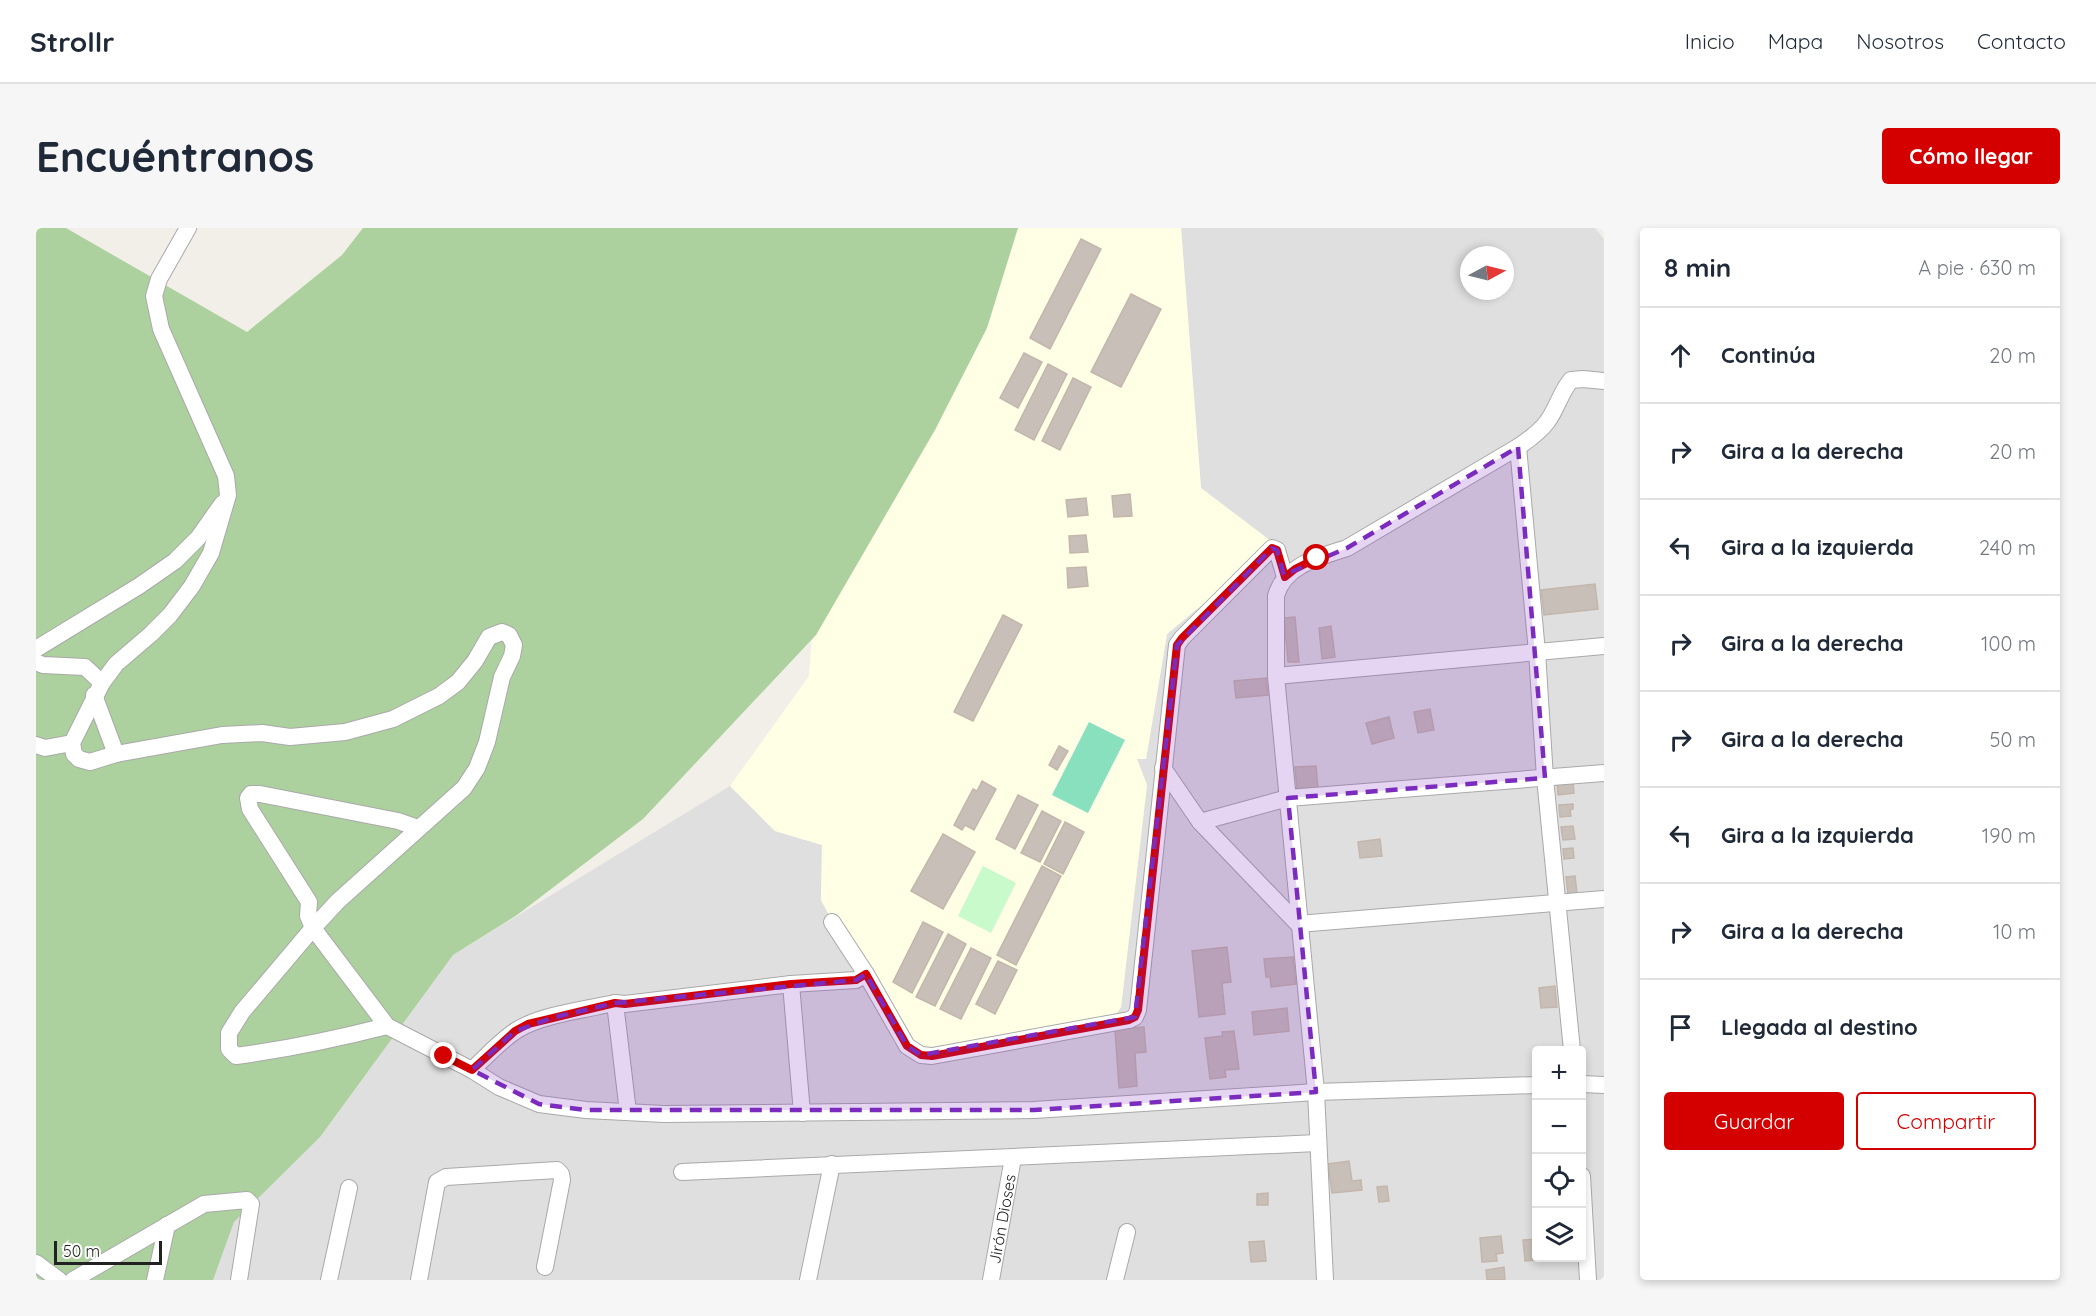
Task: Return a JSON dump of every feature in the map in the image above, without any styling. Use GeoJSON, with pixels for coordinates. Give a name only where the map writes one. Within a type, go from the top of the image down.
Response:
{"type":"FeatureCollection","features":[{"type":"Feature","properties":{"kind":"street"},"geometry":{"type":"LineString","coordinates":[[180,233],[159,279],[154,296],[157,314],[161,329],[226,476],[228,495],[211,553],[192,586],[151,634],[116,664],[98,689],[72,743],[74,753],[79,759],[90,762],[116,754],[222,735],[262,733],[290,737],[345,732],[393,719],[440,696],[458,682],[475,661],[489,637],[502,632],[509,635],[514,645],[499,687],[487,742],[477,768],[464,788],[338,901],[313,928],[242,1012],[229,1033],[229,1049],[237,1056],[316,1044],[387,1026]]}},
{"type":"Feature","properties":{"kind":"street"},"geometry":{"type":"LineString","coordinates":[[1326,1280],[1316,1092],[1276,676],[1276,596],[1285,577],[1295,569],[1317,558],[1347,548],[1538,433],[1548,421],[1563,389],[1570,380],[1604,381]]}},
{"type":"Feature","properties":{"kind":"street"},"geometry":{"type":"LineString","coordinates":[[1518,447],[1537,652],[1545,778],[1572,1046]]}},
{"type":"Feature","properties":{"kind":"street"},"geometry":{"type":"LineString","coordinates":[[36,649],[139,586],[175,561],[198,538],[228,495]]}},
{"type":"Feature","properties":{"kind":"street"},"geometry":{"type":"LineString","coordinates":[[832,922],[866,974],[907,1046],[921,1055],[932,1056],[1129,1020],[1135,1017],[1138,1010],[1177,645],[1272,548],[1277,550],[1285,577]]}},
{"type":"Feature","properties":{"kind":"street"},"geometry":{"type":"LineString","coordinates":[[1276,676],[1604,646]]}},
{"type":"Feature","properties":{"kind":"street"},"geometry":{"type":"LineString","coordinates":[[36,662],[43,665],[85,667],[98,689],[116,754]]}},
{"type":"Feature","properties":{"kind":"street"},"geometry":{"type":"LineString","coordinates":[[36,745],[45,748],[72,743]]}},
{"type":"Feature","properties":{"kind":"street"},"geometry":{"type":"LineString","coordinates":[[1163,768],[1200,822],[1299,924]]}},
{"type":"Feature","properties":{"kind":"street"},"geometry":{"type":"LineString","coordinates":[[1200,822],[1288,798],[1604,773]]}},
{"type":"Feature","properties":{"kind":"street"},"geometry":{"type":"LineString","coordinates":[[418,828],[398,821],[260,794],[251,794],[248,803],[309,902],[308,916],[313,928],[387,1026],[472,1070],[499,1087],[539,1104],[586,1110],[664,1114],[1034,1110],[1316,1092],[1532,1085]]}},
{"type":"Feature","properties":{"kind":"street"},"geometry":{"type":"LineString","coordinates":[[1299,924],[1604,899]]}},
{"type":"Feature","properties":{"kind":"street"},"geometry":{"type":"LineString","coordinates":[[309,902],[338,901]]}},
{"type":"Feature","properties":{"kind":"street"},"geometry":{"type":"LineString","coordinates":[[472,1070],[515,1031],[528,1024],[615,1003],[625,1004],[791,984],[856,980],[866,974]]}},
{"type":"Feature","properties":{"kind":"street"},"geometry":{"type":"LineString","coordinates":[[791,984],[802,1113]]}},
{"type":"Feature","properties":{"kind":"street"},"geometry":{"type":"LineString","coordinates":[[615,1003],[628,1112]]}},
{"type":"Feature","properties":{"kind":"street"},"geometry":{"type":"LineString","coordinates":[[1586,1084],[1604,1085]]}},
{"type":"Feature","properties":{"kind":"street"},"geometry":{"type":"LineString","coordinates":[[682,1172],[1317,1143]]}},
{"type":"Feature","properties":{"kind":"street","name":"Jirón Dioses"},"geometry":{"type":"LineString","coordinates":[[991,1280],[1012,1158]]}},
{"type":"Feature","properties":{"kind":"street"},"geometry":{"type":"LineString","coordinates":[[808,1280],[832,1164]]}},
{"type":"Feature","properties":{"kind":"street"},"geometry":{"type":"LineString","coordinates":[[419,1280],[437,1182],[446,1177],[557,1170],[562,1180],[545,1267]]}},
{"type":"Feature","properties":{"kind":"street"},"geometry":{"type":"LineString","coordinates":[[329,1280],[349,1188]]}},
{"type":"Feature","properties":{"kind":"street"},"geometry":{"type":"LineString","coordinates":[[73,1280],[204,1204],[247,1200],[251,1204],[239,1280]]}},
{"type":"Feature","properties":{"kind":"street"},"geometry":{"type":"LineString","coordinates":[[1583,1208],[1588,1280]]}},
{"type":"Feature","properties":{"kind":"street"},"geometry":{"type":"LineString","coordinates":[[155,1280],[167,1225]]}},
{"type":"Feature","properties":{"kind":"street"},"geometry":{"type":"LineString","coordinates":[[1115,1280],[1127,1232]]}},
{"type":"Feature","properties":{"kind":"street"},"geometry":{"type":"LineString","coordinates":[[36,1263],[59,1280]]}},
{"type":"Feature","properties":{"kind":"highlighted area"},"geometry":{"type":"Polygon","coordinates":[[[1518,447],[1545,778],[1288,798],[1316,1092],[1034,1110],[586,1110],[539,1104],[472,1070],[515,1031],[555,1017],[615,1003],[856,980],[866,974],[907,1046],[921,1055],[1135,1017],[1177,645],[1272,548],[1277,550],[1284,575],[1347,548],[1518,447]]]}},
{"type":"Feature","properties":{"kind":"shaded area"},"geometry":{"type":"Polygon","coordinates":[[[482,228],[1181,228],[1201,488],[1275,544],[1167,634],[1146,759],[1137,759],[1147,785],[1121,1007],[1109,1025],[915,1052],[895,1044],[821,900],[822,845],[775,831],[730,786],[809,676],[823,490],[482,228]]]}},
{"type":"Feature","properties":{"kind":"shaded area"},"geometry":{"type":"Polygon","coordinates":[[[1181,228],[1595,228],[1604,239],[1604,1280],[36,1280],[36,1201],[453,955],[730,786],[775,831],[822,845],[821,900],[1109,1025],[1121,1007],[1147,785],[1137,759],[1146,759],[1167,634],[1274,544],[1201,488],[1181,228]]]}},
{"type":"Feature","properties":{"kind":"green space"},"geometry":{"type":"Polygon","coordinates":[[[36,228],[66,228],[247,332],[342,255],[363,228],[1018,228],[987,328],[935,430],[816,635],[643,819],[517,915],[453,955],[320,1137],[234,1222],[213,1280],[36,1280],[36,228]]]}},
{"type":"Feature","properties":{"kind":"green space"},"geometry":{"type":"Polygon","coordinates":[[[1089,722],[1125,740],[1088,813],[1052,795],[1089,722]]]}},
{"type":"Feature","properties":{"kind":"green space"},"geometry":{"type":"Polygon","coordinates":[[[983,866],[1016,883],[991,933],[958,916],[983,866]]]}},
{"type":"Feature","properties":{"kind":"building"},"geometry":{"type":"Polygon","coordinates":[[[1081,239],[1101,249],[1050,349],[1030,338],[1081,239]]]}},
{"type":"Feature","properties":{"kind":"building"},"geometry":{"type":"Polygon","coordinates":[[[1131,294],[1161,309],[1121,387],[1091,372],[1131,294]]]}},
{"type":"Feature","properties":{"kind":"building"},"geometry":{"type":"Polygon","coordinates":[[[1024,353],[1042,362],[1018,408],[1000,398],[1024,353]]]}},
{"type":"Feature","properties":{"kind":"building"},"geometry":{"type":"Polygon","coordinates":[[[1048,364],[1067,374],[1034,440],[1015,430],[1048,364]]]}},
{"type":"Feature","properties":{"kind":"building"},"geometry":{"type":"Polygon","coordinates":[[[1073,378],[1091,387],[1060,450],[1042,441],[1073,378]]]}},
{"type":"Feature","properties":{"kind":"building"},"geometry":{"type":"Polygon","coordinates":[[[1130,494],[1132,516],[1114,517],[1112,496],[1130,494]]]}},
{"type":"Feature","properties":{"kind":"building"},"geometry":{"type":"Polygon","coordinates":[[[1086,498],[1088,515],[1068,517],[1066,500],[1086,498]]]}},
{"type":"Feature","properties":{"kind":"building"},"geometry":{"type":"Polygon","coordinates":[[[1086,535],[1088,552],[1070,553],[1069,536],[1086,535]]]}},
{"type":"Feature","properties":{"kind":"building"},"geometry":{"type":"Polygon","coordinates":[[[1086,567],[1088,586],[1068,588],[1067,568],[1086,567]]]}},
{"type":"Feature","properties":{"kind":"building"},"geometry":{"type":"Polygon","coordinates":[[[1595,584],[1598,609],[1544,615],[1541,590],[1595,584]]]}},
{"type":"Feature","properties":{"kind":"building"},"geometry":{"type":"Polygon","coordinates":[[[1003,615],[1022,625],[973,721],[954,712],[1003,615]]]}},
{"type":"Feature","properties":{"kind":"building"},"geometry":{"type":"Polygon","coordinates":[[[1295,617],[1299,662],[1288,662],[1284,618],[1295,617]]]}},
{"type":"Feature","properties":{"kind":"building"},"geometry":{"type":"Polygon","coordinates":[[[1331,626],[1335,657],[1322,659],[1319,628],[1331,626]]]}},
{"type":"Feature","properties":{"kind":"building"},"geometry":{"type":"Polygon","coordinates":[[[1266,678],[1268,695],[1236,698],[1234,681],[1266,678]]]}},
{"type":"Feature","properties":{"kind":"building"},"geometry":{"type":"Polygon","coordinates":[[[1430,709],[1434,730],[1418,733],[1414,712],[1430,709]]]}},
{"type":"Feature","properties":{"kind":"building"},"geometry":{"type":"Polygon","coordinates":[[[1389,717],[1394,738],[1372,744],[1366,723],[1389,717]]]}},
{"type":"Feature","properties":{"kind":"building"},"geometry":{"type":"Polygon","coordinates":[[[1059,746],[1068,751],[1057,770],[1049,765],[1059,746]]]}},
{"type":"Feature","properties":{"kind":"building"},"geometry":{"type":"Polygon","coordinates":[[[1316,766],[1318,788],[1297,790],[1295,767],[1316,766]]]}},
{"type":"Feature","properties":{"kind":"building"},"geometry":{"type":"Polygon","coordinates":[[[982,781],[996,789],[974,830],[965,825],[962,830],[954,825],[973,789],[977,791],[982,781]]]}},
{"type":"Feature","properties":{"kind":"building"},"geometry":{"type":"Polygon","coordinates":[[[1573,782],[1574,793],[1558,795],[1557,784],[1573,782]]]}},
{"type":"Feature","properties":{"kind":"building"},"geometry":{"type":"Polygon","coordinates":[[[1018,795],[1038,805],[1015,849],[996,839],[1018,795]]]}},
{"type":"Feature","properties":{"kind":"building"},"geometry":{"type":"Polygon","coordinates":[[[1573,804],[1573,809],[1570,810],[1571,816],[1560,817],[1559,805],[1573,804]]]}},
{"type":"Feature","properties":{"kind":"building"},"geometry":{"type":"Polygon","coordinates":[[[1042,811],[1061,821],[1040,862],[1021,853],[1042,811]]]}},
{"type":"Feature","properties":{"kind":"building"},"geometry":{"type":"Polygon","coordinates":[[[1065,822],[1084,832],[1063,874],[1044,864],[1065,822]]]}},
{"type":"Feature","properties":{"kind":"building"},"geometry":{"type":"Polygon","coordinates":[[[1573,826],[1575,839],[1563,840],[1561,827],[1573,826]]]}},
{"type":"Feature","properties":{"kind":"building"},"geometry":{"type":"Polygon","coordinates":[[[943,834],[975,852],[943,909],[911,891],[943,834]]]}},
{"type":"Feature","properties":{"kind":"building"},"geometry":{"type":"Polygon","coordinates":[[[1380,839],[1382,856],[1360,858],[1358,842],[1380,839]]]}},
{"type":"Feature","properties":{"kind":"building"},"geometry":{"type":"Polygon","coordinates":[[[1573,848],[1574,858],[1564,859],[1563,849],[1573,848]]]}},
{"type":"Feature","properties":{"kind":"building"},"geometry":{"type":"Polygon","coordinates":[[[1042,866],[1061,876],[1016,965],[997,955],[1042,866]]]}},
{"type":"Feature","properties":{"kind":"building"},"geometry":{"type":"Polygon","coordinates":[[[1575,876],[1577,893],[1568,894],[1566,877],[1575,876]]]}},
{"type":"Feature","properties":{"kind":"building"},"geometry":{"type":"Polygon","coordinates":[[[923,922],[943,932],[912,993],[893,982],[923,922]]]}},
{"type":"Feature","properties":{"kind":"building"},"geometry":{"type":"Polygon","coordinates":[[[948,934],[966,944],[935,1006],[916,997],[948,934]]]}},
{"type":"Feature","properties":{"kind":"building"},"geometry":{"type":"Polygon","coordinates":[[[1227,947],[1231,982],[1222,983],[1225,1014],[1199,1017],[1192,951],[1227,947]]]}},
{"type":"Feature","properties":{"kind":"building"},"geometry":{"type":"Polygon","coordinates":[[[971,948],[991,958],[961,1019],[940,1009],[971,948]]]}},
{"type":"Feature","properties":{"kind":"building"},"geometry":{"type":"Polygon","coordinates":[[[1293,957],[1296,984],[1271,987],[1270,977],[1266,977],[1264,959],[1293,957]]]}},
{"type":"Feature","properties":{"kind":"building"},"geometry":{"type":"Polygon","coordinates":[[[998,961],[1017,970],[995,1014],[976,1004],[998,961]]]}},
{"type":"Feature","properties":{"kind":"building"},"geometry":{"type":"Polygon","coordinates":[[[1555,986],[1557,1007],[1541,1008],[1539,988],[1555,986]]]}},
{"type":"Feature","properties":{"kind":"building"},"geometry":{"type":"Polygon","coordinates":[[[1287,1008],[1289,1031],[1254,1035],[1252,1012],[1287,1008]]]}},
{"type":"Feature","properties":{"kind":"building"},"geometry":{"type":"Polygon","coordinates":[[[1144,1027],[1146,1052],[1135,1053],[1137,1086],[1119,1088],[1115,1029],[1144,1027]]]}},
{"type":"Feature","properties":{"kind":"building"},"geometry":{"type":"Polygon","coordinates":[[[1234,1031],[1239,1069],[1225,1070],[1226,1077],[1210,1079],[1205,1038],[1223,1036],[1222,1032],[1234,1031]]]}},
{"type":"Feature","properties":{"kind":"building"},"geometry":{"type":"Polygon","coordinates":[[[1349,1161],[1352,1181],[1361,1180],[1362,1190],[1332,1193],[1328,1164],[1349,1161]]]}},
{"type":"Feature","properties":{"kind":"building"},"geometry":{"type":"Polygon","coordinates":[[[1387,1186],[1389,1201],[1379,1202],[1377,1187],[1387,1186]]]}},
{"type":"Feature","properties":{"kind":"building"},"geometry":{"type":"Polygon","coordinates":[[[1268,1193],[1268,1205],[1257,1205],[1257,1194],[1268,1193]]]}},
{"type":"Feature","properties":{"kind":"building"},"geometry":{"type":"Polygon","coordinates":[[[1501,1236],[1503,1253],[1496,1254],[1497,1261],[1482,1262],[1480,1238],[1501,1236]]]}},
{"type":"Feature","properties":{"kind":"building"},"geometry":{"type":"Polygon","coordinates":[[[1532,1239],[1532,1260],[1525,1261],[1523,1240],[1532,1239]]]}},
{"type":"Feature","properties":{"kind":"building"},"geometry":{"type":"Polygon","coordinates":[[[1264,1241],[1266,1261],[1251,1262],[1249,1242],[1264,1241]]]}},
{"type":"Feature","properties":{"kind":"building"},"geometry":{"type":"Polygon","coordinates":[[[1504,1267],[1505,1280],[1487,1280],[1486,1270],[1504,1267]]]}},
{"type":"Feature","properties":{"kind":"route"},"geometry":{"type":"LineString","coordinates":[[444,1056],[472,1070],[515,1031],[528,1024],[615,1003],[625,1004],[791,984],[856,980],[866,974],[907,1046],[921,1055],[932,1056],[1129,1020],[1135,1017],[1138,1010],[1177,645],[1272,548],[1277,550],[1285,577],[1317,558]]}}]}
